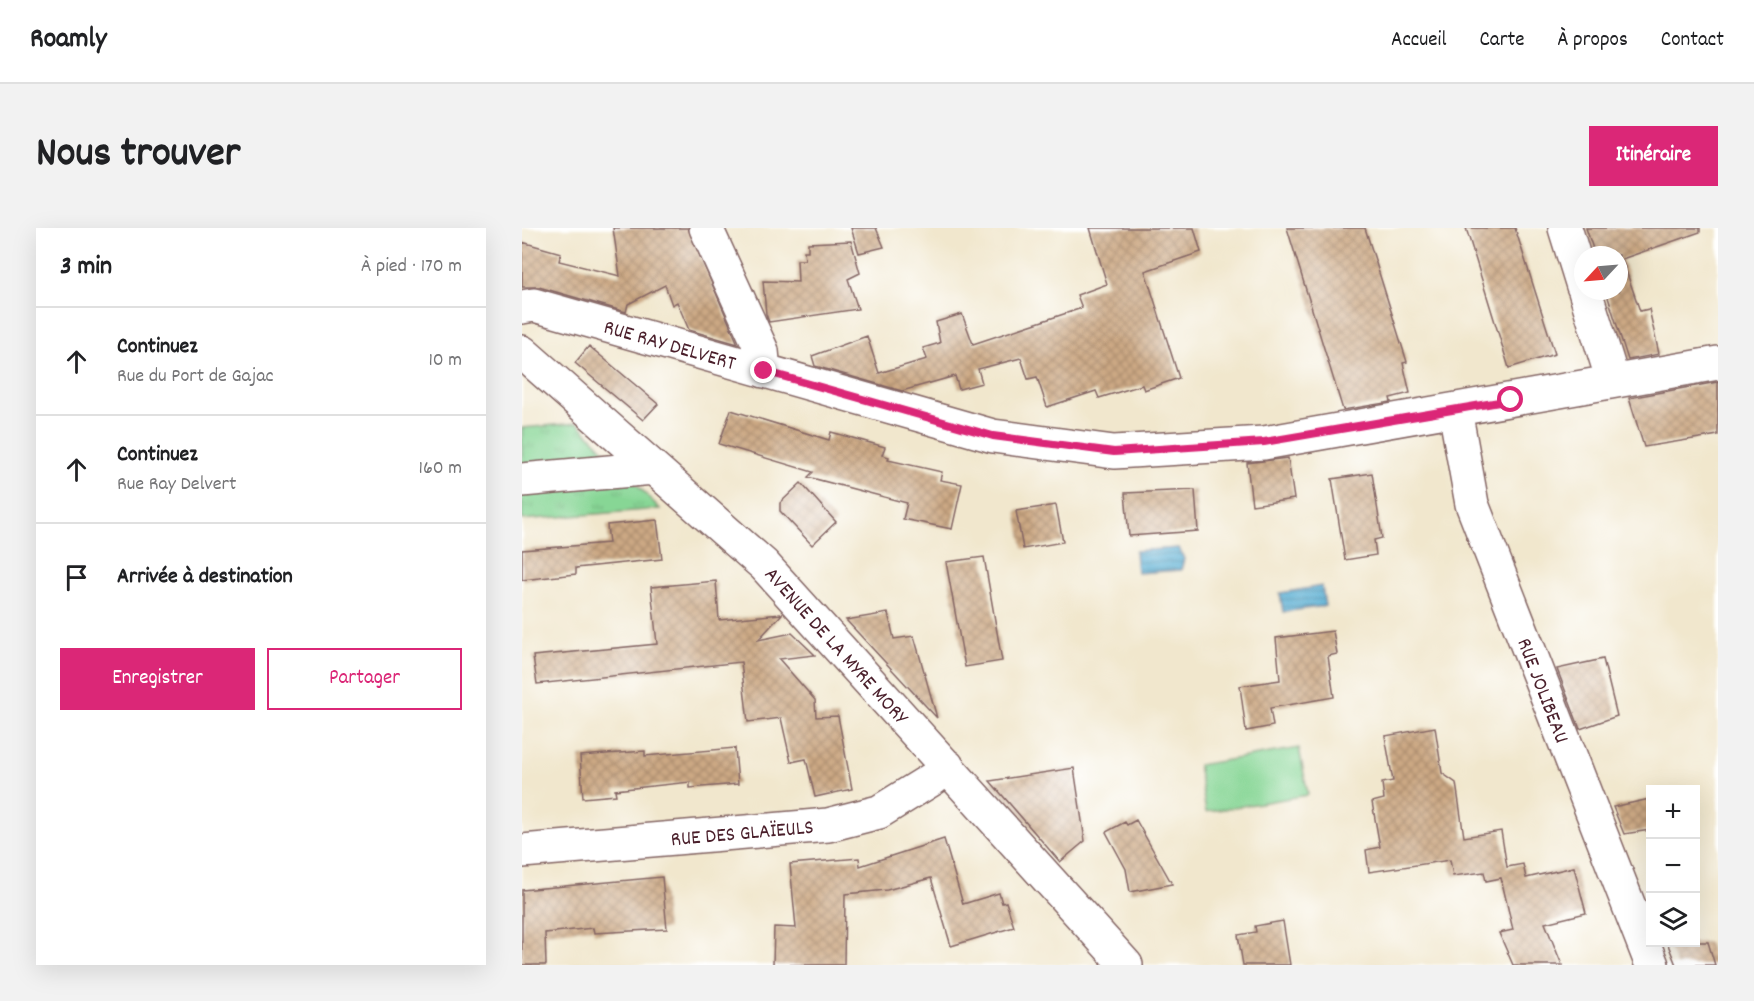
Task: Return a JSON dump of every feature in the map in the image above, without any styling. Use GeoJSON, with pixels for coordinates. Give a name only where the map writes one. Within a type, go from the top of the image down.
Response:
{"type":"FeatureCollection","features":[{"type":"Feature","properties":{"kind":"street"},"geometry":{"type":"LineString","coordinates":[[706,228],[762,351],[764,371]]}},
{"type":"Feature","properties":{"kind":"street"},"geometry":{"type":"LineString","coordinates":[[1565,228],[1574,256]]}},
{"type":"Feature","properties":{"kind":"street"},"geometry":{"type":"LineString","coordinates":[[1588,300],[1613,381]]}},
{"type":"Feature","properties":{"kind":"street","name":"RUE RAY DELVERT"},"geometry":{"type":"LineString","coordinates":[[522,307],[534,305],[993,436],[1114,452],[1264,442],[1718,363]]}},
{"type":"Feature","properties":{"kind":"street","name":"AVENUE DE LA MYRE MORY"},"geometry":{"type":"LineString","coordinates":[[522,352],[764,565],[1126,965]]}},
{"type":"Feature","properties":{"kind":"street","name":"RUE JOLIBEAU"},"geometry":{"type":"LineString","coordinates":[[1455,410],[1472,504],[1652,965]]}},
{"type":"Feature","properties":{"kind":"street"},"geometry":{"type":"LineString","coordinates":[[522,480],[652,468]]}},
{"type":"Feature","properties":{"kind":"street","name":"RUE DES GLAÏEULS"},"geometry":{"type":"LineString","coordinates":[[522,851],[828,825],[879,812],[934,778],[947,766]]}},
{"type":"Feature","properties":{"kind":"green space"},"geometry":{"type":"Polygon","coordinates":[[[578,423],[660,509],[522,520],[522,428],[578,423]]]}},
{"type":"Feature","properties":{"kind":"green space"},"geometry":{"type":"Polygon","coordinates":[[[1299,748],[1308,795],[1206,812],[1198,765],[1299,748]]]}},
{"type":"Feature","properties":{"kind":"water"},"geometry":{"type":"Polygon","coordinates":[[[1179,548],[1184,559],[1181,570],[1137,573],[1135,551],[1179,548]]]}},
{"type":"Feature","properties":{"kind":"water"},"geometry":{"type":"Polygon","coordinates":[[[1322,586],[1325,606],[1283,612],[1280,593],[1322,586]]]}},
{"type":"Feature","properties":{"kind":"building"},"geometry":{"type":"Polygon","coordinates":[[[613,228],[688,228],[738,344],[689,330],[677,302],[672,305],[665,285],[628,304],[626,312],[539,287],[522,287],[522,242],[561,253],[559,261],[620,276],[613,228]]]}},
{"type":"Feature","properties":{"kind":"building"},"geometry":{"type":"Polygon","coordinates":[[[851,228],[876,228],[884,247],[859,253],[851,228]]]}},
{"type":"Feature","properties":{"kind":"building"},"geometry":{"type":"Polygon","coordinates":[[[1090,228],[1194,228],[1201,252],[1145,271],[1179,378],[1144,390],[1142,385],[1099,398],[1096,391],[1047,407],[1037,377],[1028,379],[1021,358],[978,369],[982,383],[959,389],[955,376],[902,391],[815,366],[812,356],[867,336],[879,373],[927,359],[923,348],[940,343],[936,322],[962,314],[973,344],[1082,308],[1077,295],[1107,284],[1090,228]]]}},
{"type":"Feature","properties":{"kind":"building"},"geometry":{"type":"Polygon","coordinates":[[[1287,228],[1365,228],[1407,362],[1403,363],[1410,393],[1390,398],[1391,402],[1343,410],[1287,228]]]}},
{"type":"Feature","properties":{"kind":"building"},"geometry":{"type":"Polygon","coordinates":[[[1466,228],[1515,228],[1555,354],[1509,368],[1466,228]]]}},
{"type":"Feature","properties":{"kind":"building"},"geometry":{"type":"Polygon","coordinates":[[[1586,228],[1700,228],[1700,232],[1628,257],[1628,246],[1592,246],[1586,228]]]}},
{"type":"Feature","properties":{"kind":"building"},"geometry":{"type":"Polygon","coordinates":[[[851,241],[860,273],[848,279],[858,309],[769,322],[766,314],[763,281],[798,282],[797,260],[805,260],[804,251],[808,251],[808,243],[851,241]]]}},
{"type":"Feature","properties":{"kind":"building"},"geometry":{"type":"Polygon","coordinates":[[[1628,276],[1640,311],[1649,309],[1659,354],[1628,360],[1609,300],[1628,300],[1628,276]]]}},
{"type":"Feature","properties":{"kind":"building"},"geometry":{"type":"Polygon","coordinates":[[[589,346],[658,404],[643,420],[575,363],[589,346]]]}},
{"type":"Feature","properties":{"kind":"building"},"geometry":{"type":"Polygon","coordinates":[[[1718,382],[1718,435],[1644,447],[1629,398],[1718,382]]]}},
{"type":"Feature","properties":{"kind":"building"},"geometry":{"type":"Polygon","coordinates":[[[731,410],[829,440],[831,432],[885,447],[882,455],[889,457],[888,460],[942,472],[940,480],[962,484],[952,529],[903,519],[907,503],[808,477],[813,472],[719,444],[731,410]]]}},
{"type":"Feature","properties":{"kind":"building"},"geometry":{"type":"Polygon","coordinates":[[[1288,458],[1294,499],[1252,505],[1247,463],[1288,458]]]}},
{"type":"Feature","properties":{"kind":"building"},"geometry":{"type":"Polygon","coordinates":[[[1372,473],[1382,538],[1374,540],[1376,555],[1345,560],[1332,479],[1372,473]]]}},
{"type":"Feature","properties":{"kind":"building"},"geometry":{"type":"Polygon","coordinates":[[[801,483],[836,522],[812,545],[780,511],[780,503],[801,483]]]}},
{"type":"Feature","properties":{"kind":"building"},"geometry":{"type":"Polygon","coordinates":[[[1195,490],[1198,531],[1129,536],[1125,493],[1195,490]]]}},
{"type":"Feature","properties":{"kind":"building"},"geometry":{"type":"Polygon","coordinates":[[[1056,505],[1063,542],[1023,549],[1016,511],[1056,505]]]}},
{"type":"Feature","properties":{"kind":"building"},"geometry":{"type":"Polygon","coordinates":[[[657,520],[662,559],[576,568],[576,574],[522,580],[522,550],[609,543],[607,525],[657,520]]]}},
{"type":"Feature","properties":{"kind":"building"},"geometry":{"type":"Polygon","coordinates":[[[984,557],[1002,661],[965,667],[946,562],[984,557]]]}},
{"type":"Feature","properties":{"kind":"building"},"geometry":{"type":"Polygon","coordinates":[[[716,581],[719,620],[782,614],[758,640],[792,633],[815,655],[779,659],[815,700],[816,717],[838,716],[852,789],[815,797],[806,759],[791,762],[781,718],[748,722],[741,662],[537,684],[533,656],[657,644],[651,587],[716,581]]]}},
{"type":"Feature","properties":{"kind":"building"},"geometry":{"type":"Polygon","coordinates":[[[888,613],[894,639],[914,636],[937,718],[846,620],[888,613]]]}},
{"type":"Feature","properties":{"kind":"building"},"geometry":{"type":"Polygon","coordinates":[[[1333,631],[1337,654],[1328,656],[1334,697],[1270,708],[1273,726],[1246,731],[1240,686],[1280,680],[1276,638],[1333,631]]]}},
{"type":"Feature","properties":{"kind":"building"},"geometry":{"type":"Polygon","coordinates":[[[1603,659],[1617,716],[1580,729],[1557,669],[1603,659]]]}},
{"type":"Feature","properties":{"kind":"building"},"geometry":{"type":"Polygon","coordinates":[[[1435,727],[1442,773],[1456,783],[1464,837],[1501,831],[1507,867],[1523,864],[1526,878],[1574,867],[1586,913],[1545,923],[1562,965],[1513,965],[1499,933],[1513,930],[1501,878],[1486,881],[1484,872],[1453,876],[1450,860],[1369,872],[1366,850],[1380,847],[1372,802],[1384,799],[1382,783],[1393,781],[1385,736],[1435,727]]]}},
{"type":"Feature","properties":{"kind":"building"},"geometry":{"type":"Polygon","coordinates":[[[735,748],[738,784],[690,788],[690,782],[615,790],[616,795],[583,798],[580,756],[645,751],[645,756],[735,748]]]}},
{"type":"Feature","properties":{"kind":"building"},"geometry":{"type":"Polygon","coordinates":[[[1074,768],[1085,841],[1060,862],[990,781],[1074,768]]]}},
{"type":"Feature","properties":{"kind":"building"},"geometry":{"type":"Polygon","coordinates":[[[1646,800],[1646,831],[1624,834],[1613,807],[1646,800]]]}},
{"type":"Feature","properties":{"kind":"building"},"geometry":{"type":"Polygon","coordinates":[[[1136,820],[1172,884],[1130,892],[1126,869],[1106,832],[1125,822],[1127,825],[1136,820]]]}},
{"type":"Feature","properties":{"kind":"building"},"geometry":{"type":"Polygon","coordinates":[[[944,839],[963,904],[999,893],[1002,903],[1006,902],[1014,927],[951,946],[931,878],[887,890],[845,894],[844,965],[773,965],[774,927],[796,928],[790,864],[859,858],[860,866],[944,839]]]}},
{"type":"Feature","properties":{"kind":"building"},"geometry":{"type":"Polygon","coordinates":[[[662,877],[667,929],[594,933],[593,928],[545,933],[546,965],[522,965],[522,890],[662,877]]]}},
{"type":"Feature","properties":{"kind":"building"},"geometry":{"type":"Polygon","coordinates":[[[1283,921],[1290,965],[1243,965],[1238,935],[1256,932],[1255,926],[1283,921]]]}},
{"type":"Feature","properties":{"kind":"building"},"geometry":{"type":"Polygon","coordinates":[[[1700,942],[1708,942],[1715,965],[1676,965],[1669,947],[1700,947],[1700,942]]]}},
{"type":"Feature","properties":{"kind":"route"},"geometry":{"type":"LineString","coordinates":[[764,371],[993,436],[1114,452],[1264,442],[1511,400]]}}]}
